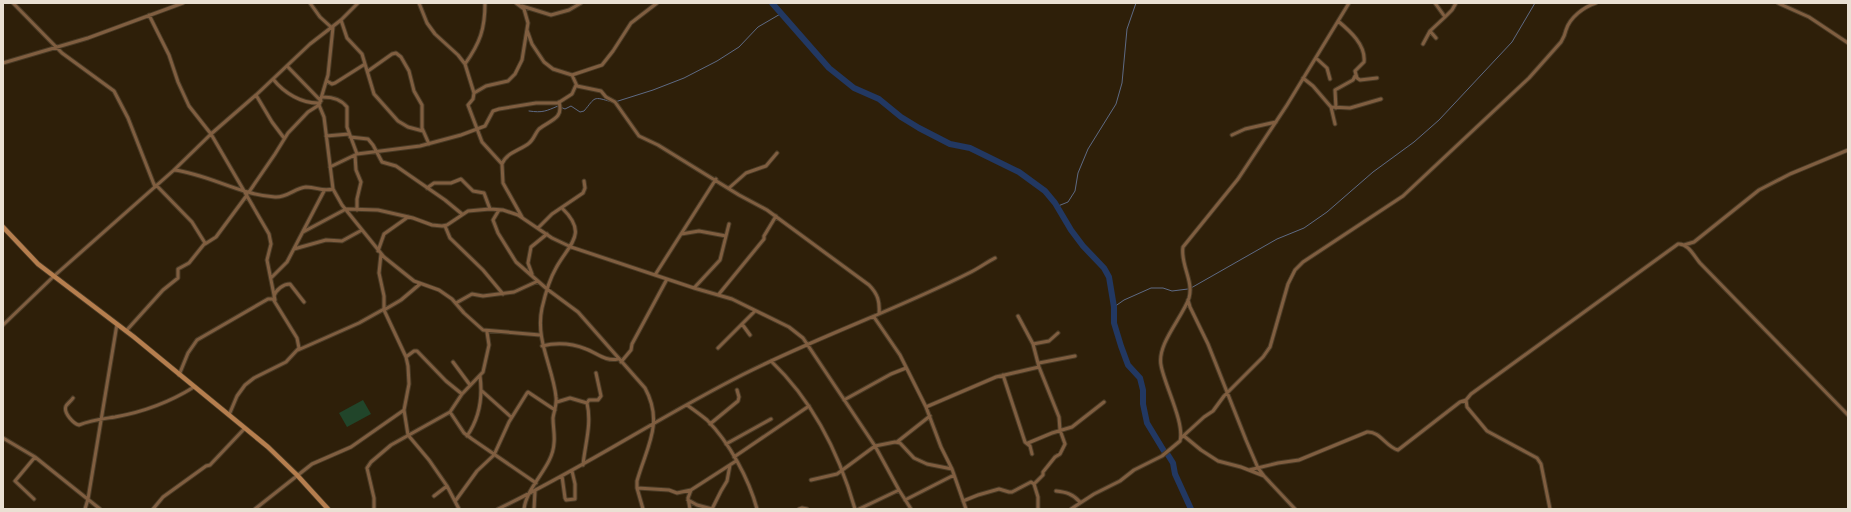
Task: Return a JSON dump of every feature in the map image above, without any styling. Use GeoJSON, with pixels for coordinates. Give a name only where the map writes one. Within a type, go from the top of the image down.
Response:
{"type":"FeatureCollection","features":[{"type":"Feature","properties":{"kind":"street"},"geometry":{"type":"LineString","coordinates":[[13,3],[57,48],[114,91],[128,118],[155,186],[192,222],[205,241],[204,244]]}},
{"type":"Feature","properties":{"kind":"street"},"geometry":{"type":"LineString","coordinates":[[168,8],[171,3]]}},
{"type":"Feature","properties":{"kind":"street"},"geometry":{"type":"LineString","coordinates":[[175,3],[179,5]]}},
{"type":"Feature","properties":{"kind":"street"},"geometry":{"type":"LineString","coordinates":[[3,64],[57,48],[183,3]]}},
{"type":"Feature","properties":{"kind":"street"},"geometry":{"type":"LineString","coordinates":[[310,3],[320,18],[332,27]]}},
{"type":"Feature","properties":{"kind":"street"},"geometry":{"type":"LineString","coordinates":[[3,325],[54,276],[174,170],[211,134],[256,95],[310,44],[341,20],[358,3]]}},
{"type":"Feature","properties":{"kind":"street"},"geometry":{"type":"LineString","coordinates":[[419,3],[427,23],[435,34],[458,55],[465,64],[474,93],[473,99],[468,105],[473,114],[477,129],[484,145],[498,158],[502,164],[503,183],[524,218]]}},
{"type":"Feature","properties":{"kind":"street"},"geometry":{"type":"LineString","coordinates":[[465,64],[478,45],[484,29],[485,3]]}},
{"type":"Feature","properties":{"kind":"street"},"geometry":{"type":"LineString","coordinates":[[516,3],[551,15],[569,10],[581,3]]}},
{"type":"Feature","properties":{"kind":"street"},"geometry":{"type":"LineString","coordinates":[[526,30],[532,44],[544,62],[553,69],[572,75],[602,65],[631,23],[657,3]]}},
{"type":"Feature","properties":{"kind":"street"},"geometry":{"type":"LineString","coordinates":[[1295,509],[1258,468],[1208,344],[1190,307],[1188,300],[1189,281],[1182,253],[1184,244],[1230,190],[1276,122],[1349,3]]}},
{"type":"Feature","properties":{"kind":"street"},"geometry":{"type":"LineString","coordinates":[[1434,3],[1445,17]]}},
{"type":"Feature","properties":{"kind":"street"},"geometry":{"type":"LineString","coordinates":[[1423,44],[1430,31],[1451,12],[1456,3]]}},
{"type":"Feature","properties":{"kind":"street"},"geometry":{"type":"LineString","coordinates":[[1071,509],[1080,502],[1120,481],[1134,470],[1162,456],[1178,444],[1182,437],[1216,409],[1227,393],[1254,368],[1270,347],[1288,284],[1295,270],[1303,262],[1404,196],[1529,78],[1562,42],[1573,19],[1584,8],[1596,3]]}},
{"type":"Feature","properties":{"kind":"street"},"geometry":{"type":"LineString","coordinates":[[1778,3],[1809,17],[1848,43]]}},
{"type":"Feature","properties":{"kind":"street"},"geometry":{"type":"LineString","coordinates":[[474,93],[486,86],[503,83],[512,77],[524,56],[528,22],[527,15],[520,5]]}},
{"type":"Feature","properties":{"kind":"street"},"geometry":{"type":"LineString","coordinates":[[149,15],[169,55],[183,95],[191,109],[211,134],[244,190]]}},
{"type":"Feature","properties":{"kind":"street"},"geometry":{"type":"LineString","coordinates":[[341,20],[345,35],[360,51],[374,94],[395,119],[408,127],[423,131]]}},
{"type":"Feature","properties":{"kind":"street"},"geometry":{"type":"LineString","coordinates":[[1336,108],[1336,90],[1353,80],[1355,72],[1364,62],[1362,49],[1357,40],[1338,21]]}},
{"type":"Feature","properties":{"kind":"street"},"geometry":{"type":"LineString","coordinates":[[126,331],[163,290],[178,278],[178,269],[189,263],[204,244],[216,237],[276,154],[284,138],[306,114],[320,103],[323,98],[327,81],[332,27]]}},
{"type":"Feature","properties":{"kind":"street"},"geometry":{"type":"LineString","coordinates":[[1430,31],[1436,38]]}},
{"type":"Feature","properties":{"kind":"street"},"geometry":{"type":"LineString","coordinates":[[368,72],[392,54],[396,53],[400,55],[410,71],[414,91],[423,108],[421,124],[429,144]]}},
{"type":"Feature","properties":{"kind":"street"},"geometry":{"type":"LineString","coordinates":[[1316,58],[1327,68],[1330,79]]}},
{"type":"Feature","properties":{"kind":"street"},"geometry":{"type":"LineString","coordinates":[[327,81],[332,84],[335,83],[365,64]]}},
{"type":"Feature","properties":{"kind":"street"},"geometry":{"type":"LineString","coordinates":[[287,66],[320,103],[324,116],[333,189],[346,209],[379,252],[408,277],[420,284],[439,290],[456,302],[466,315],[483,330],[487,332],[500,331],[540,335]]}},
{"type":"Feature","properties":{"kind":"street"},"geometry":{"type":"LineString","coordinates":[[330,167],[356,155],[429,144],[477,129],[487,123],[490,115],[496,110],[536,103],[559,102],[572,94],[576,85],[572,75]]}},
{"type":"Feature","properties":{"kind":"street"},"geometry":{"type":"LineString","coordinates":[[1355,76],[1360,80],[1378,78]]}},
{"type":"Feature","properties":{"kind":"street"},"geometry":{"type":"LineString","coordinates":[[1303,78],[1313,86],[1331,107],[1335,124]]}},
{"type":"Feature","properties":{"kind":"street"},"geometry":{"type":"LineString","coordinates":[[273,79],[280,87],[300,100],[310,104],[320,103]]}},
{"type":"Feature","properties":{"kind":"street"},"geometry":{"type":"LineString","coordinates":[[576,85],[599,90],[606,97],[615,102],[637,134],[716,179],[776,216],[869,285],[876,292],[879,299],[879,314]]}},
{"type":"Feature","properties":{"kind":"street"},"geometry":{"type":"LineString","coordinates":[[256,95],[272,122],[284,138]]}},
{"type":"Feature","properties":{"kind":"street"},"geometry":{"type":"LineString","coordinates":[[323,98],[334,98],[345,105],[347,110],[346,117],[356,155],[356,170],[361,182],[357,196],[357,210]]}},
{"type":"Feature","properties":{"kind":"street"},"geometry":{"type":"LineString","coordinates":[[1331,107],[1350,108],[1381,99]]}},
{"type":"Feature","properties":{"kind":"street"},"geometry":{"type":"LineString","coordinates":[[502,164],[505,159],[531,142],[539,129],[558,117],[561,110],[559,102]]}},
{"type":"Feature","properties":{"kind":"street"},"geometry":{"type":"LineString","coordinates":[[1232,136],[1239,131],[1276,122]]}},
{"type":"Feature","properties":{"kind":"street"},"geometry":{"type":"LineString","coordinates":[[326,136],[350,136],[368,139],[371,141],[382,162],[393,164],[445,200],[462,214]]}},
{"type":"Feature","properties":{"kind":"street"},"geometry":{"type":"LineString","coordinates":[[1249,470],[1299,460],[1367,432],[1376,434],[1392,448],[1398,450],[1460,402],[1466,400],[1471,394],[1674,246],[1694,242],[1748,198],[1770,184],[1848,150]]}},
{"type":"Feature","properties":{"kind":"street"},"geometry":{"type":"LineString","coordinates":[[729,188],[746,173],[764,167],[777,153]]}},
{"type":"Feature","properties":{"kind":"street"},"geometry":{"type":"LineString","coordinates":[[174,170],[188,172],[244,190],[248,193],[271,237],[271,246],[267,260],[274,296],[297,338],[299,345],[298,350]]}},
{"type":"Feature","properties":{"kind":"street"},"geometry":{"type":"LineString","coordinates":[[427,188],[434,183],[451,182],[462,179],[473,191],[483,192],[490,209]]}},
{"type":"Feature","properties":{"kind":"street"},"geometry":{"type":"LineString","coordinates":[[655,275],[716,179]]}},
{"type":"Feature","properties":{"kind":"street"},"geometry":{"type":"LineString","coordinates":[[538,228],[548,217],[585,191],[584,181]]}},
{"type":"Feature","properties":{"kind":"street"},"geometry":{"type":"LineString","coordinates":[[248,193],[276,197],[285,196],[303,188],[316,188],[324,191],[333,189]]}},
{"type":"Feature","properties":{"kind":"street"},"geometry":{"type":"LineString","coordinates":[[271,278],[284,266],[324,191]]}},
{"type":"Feature","properties":{"kind":"street"},"geometry":{"type":"LineString","coordinates":[[524,509],[526,500],[553,448],[555,410],[557,402],[552,376],[542,346],[540,335],[540,318],[547,289],[556,267],[571,247],[575,233],[571,218],[562,208]]}},
{"type":"Feature","properties":{"kind":"street"},"geometry":{"type":"LineString","coordinates":[[303,232],[346,209],[378,210],[408,217],[432,225],[445,226],[462,214],[472,210],[490,209],[507,211],[524,218],[547,234],[571,247],[694,288],[719,294],[789,327],[798,333],[808,345],[875,446],[911,509]]}},
{"type":"Feature","properties":{"kind":"street"},"geometry":{"type":"LineString","coordinates":[[499,210],[492,218],[498,233],[516,262],[547,289],[578,312],[647,392],[652,405],[655,422],[637,481],[637,488],[643,509]]}},
{"type":"Feature","properties":{"kind":"street"},"geometry":{"type":"LineString","coordinates":[[719,294],[760,246],[776,216]]}},
{"type":"Feature","properties":{"kind":"street"},"geometry":{"type":"LineString","coordinates":[[408,217],[384,234],[379,252],[379,273],[384,296],[384,309],[406,357],[408,366],[409,384],[404,410],[408,435],[429,460],[447,486],[456,500],[459,509]]}},
{"type":"Feature","properties":{"kind":"street"},"geometry":{"type":"LineString","coordinates":[[694,288],[719,264],[729,224]]}},
{"type":"Feature","properties":{"kind":"street"},"geometry":{"type":"LineString","coordinates":[[445,226],[450,238],[483,270],[503,294]]}},
{"type":"Feature","properties":{"kind":"street"},"geometry":{"type":"LineString","coordinates":[[3,228],[38,264],[82,295],[179,375],[246,427],[297,475],[328,509]]}},
{"type":"Feature","properties":{"kind":"street"},"geometry":{"type":"LineString","coordinates":[[294,249],[326,240],[342,241],[362,230]]}},
{"type":"Feature","properties":{"kind":"street"},"geometry":{"type":"LineString","coordinates":[[681,234],[699,231],[726,236]]}},
{"type":"Feature","properties":{"kind":"street"},"geometry":{"type":"LineString","coordinates":[[532,276],[528,263],[529,252],[534,244],[547,234]]}},
{"type":"Feature","properties":{"kind":"street"},"geometry":{"type":"LineString","coordinates":[[1684,244],[1848,416]]}},
{"type":"Feature","properties":{"kind":"street"},"geometry":{"type":"LineString","coordinates":[[498,509],[583,465],[655,422],[726,383],[857,322],[874,317],[972,271],[995,258]]}},
{"type":"Feature","properties":{"kind":"street"},"geometry":{"type":"LineString","coordinates":[[621,362],[631,350],[632,344],[667,279]]}},
{"type":"Feature","properties":{"kind":"street"},"geometry":{"type":"LineString","coordinates":[[456,302],[472,294],[483,296],[503,294],[519,290],[538,281]]}},
{"type":"Feature","properties":{"kind":"street"},"geometry":{"type":"LineString","coordinates":[[274,296],[277,291],[286,284],[290,284],[304,302]]}},
{"type":"Feature","properties":{"kind":"street"},"geometry":{"type":"LineString","coordinates":[[229,415],[237,396],[245,385],[254,378],[286,362],[298,350],[359,323],[401,300],[420,284]]}},
{"type":"Feature","properties":{"kind":"street"},"geometry":{"type":"LineString","coordinates":[[179,375],[188,353],[197,340],[268,299],[273,298],[275,300]]}},
{"type":"Feature","properties":{"kind":"street"},"geometry":{"type":"LineString","coordinates":[[1188,300],[1167,339],[1160,360],[1182,437],[1218,461],[1264,476]]}},
{"type":"Feature","properties":{"kind":"street"},"geometry":{"type":"LineString","coordinates":[[718,348],[755,311]]}},
{"type":"Feature","properties":{"kind":"street"},"geometry":{"type":"LineString","coordinates":[[1018,316],[1033,344],[1039,365],[1059,417],[1060,430],[1065,444],[1062,452],[1034,484]]}},
{"type":"Feature","properties":{"kind":"street"},"geometry":{"type":"LineString","coordinates":[[874,317],[890,339],[926,407],[941,447],[952,469],[966,509]]}},
{"type":"Feature","properties":{"kind":"street"},"geometry":{"type":"LineString","coordinates":[[85,509],[88,499],[117,324]]}},
{"type":"Feature","properties":{"kind":"street"},"geometry":{"type":"LineString","coordinates":[[742,324],[750,334]]}},
{"type":"Feature","properties":{"kind":"street"},"geometry":{"type":"LineString","coordinates":[[374,509],[374,498],[367,468],[371,462],[384,450],[450,412],[462,394],[483,372],[489,342],[487,332]]}},
{"type":"Feature","properties":{"kind":"street"},"geometry":{"type":"LineString","coordinates":[[1033,344],[1049,341],[1058,333]]}},
{"type":"Feature","properties":{"kind":"street"},"geometry":{"type":"LineString","coordinates":[[542,346],[552,344],[570,344],[587,349],[608,360],[618,359]]}},
{"type":"Feature","properties":{"kind":"street"},"geometry":{"type":"LineString","coordinates":[[406,357],[414,351],[417,351],[446,381],[462,394]]}},
{"type":"Feature","properties":{"kind":"street"},"geometry":{"type":"LineString","coordinates":[[926,407],[980,383],[1003,375],[1075,356]]}},
{"type":"Feature","properties":{"kind":"street"},"geometry":{"type":"LineString","coordinates":[[771,361],[797,389],[822,426],[843,471],[855,509]]}},
{"type":"Feature","properties":{"kind":"street"},"geometry":{"type":"LineString","coordinates":[[453,362],[470,385]]}},
{"type":"Feature","properties":{"kind":"street"},"geometry":{"type":"LineString","coordinates":[[844,400],[891,374],[906,368]]}},
{"type":"Feature","properties":{"kind":"street"},"geometry":{"type":"LineString","coordinates":[[587,403],[589,400],[598,400],[601,396],[596,373]]}},
{"type":"Feature","properties":{"kind":"street"},"geometry":{"type":"LineString","coordinates":[[1003,375],[1025,442],[1028,443],[1032,454]]}},
{"type":"Feature","properties":{"kind":"street"},"geometry":{"type":"LineString","coordinates":[[467,436],[474,425],[477,416],[482,391],[480,376]]}},
{"type":"Feature","properties":{"kind":"street"},"geometry":{"type":"LineString","coordinates":[[73,398],[66,406],[65,410],[76,425],[149,408],[173,399],[194,387]]}},
{"type":"Feature","properties":{"kind":"street"},"geometry":{"type":"LineString","coordinates":[[710,424],[738,401],[739,397],[737,390]]}},
{"type":"Feature","properties":{"kind":"street"},"geometry":{"type":"LineString","coordinates":[[482,391],[511,417]]}},
{"type":"Feature","properties":{"kind":"street"},"geometry":{"type":"LineString","coordinates":[[456,500],[477,471],[494,455],[511,417],[528,392],[555,410]]}},
{"type":"Feature","properties":{"kind":"street"},"geometry":{"type":"LineString","coordinates":[[557,402],[570,398],[587,403]]}},
{"type":"Feature","properties":{"kind":"street"},"geometry":{"type":"LineString","coordinates":[[1466,400],[1467,407],[1487,431],[1537,458],[1540,464],[1550,509]]}},
{"type":"Feature","properties":{"kind":"street"},"geometry":{"type":"LineString","coordinates":[[1028,443],[1060,430],[1072,427],[1104,402]]}},
{"type":"Feature","properties":{"kind":"street"},"geometry":{"type":"LineString","coordinates":[[583,465],[585,443],[589,430],[589,413],[587,403]]}},
{"type":"Feature","properties":{"kind":"street"},"geometry":{"type":"LineString","coordinates":[[687,405],[710,424],[726,444],[736,461],[757,509]]}},
{"type":"Feature","properties":{"kind":"street"},"geometry":{"type":"LineString","coordinates":[[734,457],[809,406]]}},
{"type":"Feature","properties":{"kind":"street"},"geometry":{"type":"LineString","coordinates":[[255,509],[289,484],[297,475],[312,464],[351,447],[404,410]]}},
{"type":"Feature","properties":{"kind":"street"},"geometry":{"type":"LineString","coordinates":[[450,412],[467,436],[536,483]]}},
{"type":"Feature","properties":{"kind":"street"},"geometry":{"type":"LineString","coordinates":[[811,480],[834,475],[843,471],[875,446],[897,442],[930,416]]}},
{"type":"Feature","properties":{"kind":"street"},"geometry":{"type":"LineString","coordinates":[[726,444],[771,419]]}},
{"type":"Feature","properties":{"kind":"street"},"geometry":{"type":"LineString","coordinates":[[153,509],[163,497],[206,466],[210,465],[246,427]]}},
{"type":"Feature","properties":{"kind":"street"},"geometry":{"type":"LineString","coordinates":[[3,438],[34,457],[100,509]]}},
{"type":"Feature","properties":{"kind":"street"},"geometry":{"type":"LineString","coordinates":[[897,442],[914,458],[927,464],[952,469]]}},
{"type":"Feature","properties":{"kind":"street"},"geometry":{"type":"LineString","coordinates":[[34,457],[15,481],[34,499]]}},
{"type":"Feature","properties":{"kind":"street"},"geometry":{"type":"LineString","coordinates":[[637,488],[669,490],[677,493],[692,490],[736,461]]}},
{"type":"Feature","properties":{"kind":"street"},"geometry":{"type":"LineString","coordinates":[[688,500],[697,506],[712,509],[720,490],[727,481],[730,465]]}},
{"type":"Feature","properties":{"kind":"street"},"geometry":{"type":"LineString","coordinates":[[562,476],[566,500],[575,499],[575,484],[572,471]]}},
{"type":"Feature","properties":{"kind":"street"},"geometry":{"type":"LineString","coordinates":[[905,500],[954,475]]}},
{"type":"Feature","properties":{"kind":"street"},"geometry":{"type":"LineString","coordinates":[[963,502],[978,495],[999,489],[1009,492],[1031,482],[1034,484]]}},
{"type":"Feature","properties":{"kind":"street"},"geometry":{"type":"LineString","coordinates":[[1034,484],[1038,497],[1038,509]]}},
{"type":"Feature","properties":{"kind":"street"},"geometry":{"type":"LineString","coordinates":[[434,496],[447,486]]}},
{"type":"Feature","properties":{"kind":"street"},"geometry":{"type":"LineString","coordinates":[[690,509],[688,500],[692,490]]}},
{"type":"Feature","properties":{"kind":"street"},"geometry":{"type":"LineString","coordinates":[[859,509],[899,490]]}},
{"type":"Feature","properties":{"kind":"street"},"geometry":{"type":"LineString","coordinates":[[534,509],[535,491]]}},
{"type":"Feature","properties":{"kind":"street"},"geometry":{"type":"LineString","coordinates":[[1056,491],[1067,492],[1080,502]]}},
{"type":"Feature","properties":{"kind":"street"},"geometry":{"type":"LineString","coordinates":[[799,509],[807,509]]}},
{"type":"Feature","properties":{"kind":"green space"},"geometry":{"type":"Polygon","coordinates":[[[363,400],[371,414],[347,427],[339,413],[363,400]]]}},
{"type":"Feature","properties":{"kind":"waterway"},"geometry":{"type":"LineString","coordinates":[[772,3],[829,68],[854,88],[879,99],[901,117],[950,144],[970,148],[1019,172],[1045,191],[1055,203],[1071,230],[1083,246],[1104,268],[1109,277],[1114,307],[1114,323],[1121,346],[1128,365],[1140,378],[1147,423],[1164,451]]}},
{"type":"Feature","properties":{"kind":"waterway"},"geometry":{"type":"LineString","coordinates":[[1058,206],[1068,202],[1075,191],[1078,173],[1088,149],[1116,104],[1122,83],[1127,29],[1136,3]]}},
{"type":"Feature","properties":{"kind":"waterway"},"geometry":{"type":"LineString","coordinates":[[1191,288],[1277,239],[1304,228],[1327,212],[1373,172],[1414,142],[1439,120],[1512,42],[1535,3]]}},
{"type":"Feature","properties":{"kind":"waterway"},"geometry":{"type":"LineString","coordinates":[[615,102],[684,78],[717,61],[739,47],[758,27],[782,13]]}},
{"type":"Feature","properties":{"kind":"waterway"},"geometry":{"type":"LineString","coordinates":[[529,111],[544,111],[558,106],[565,109],[571,106],[580,112],[584,111],[595,99],[612,102]]}},
{"type":"Feature","properties":{"kind":"waterway"},"geometry":{"type":"LineString","coordinates":[[1114,307],[1124,300],[1151,288],[1163,288],[1172,291],[1188,289]]}},
{"type":"Feature","properties":{"kind":"waterway"},"geometry":{"type":"LineString","coordinates":[[1168,455],[1173,463],[1175,474],[1191,509]]}}]}
